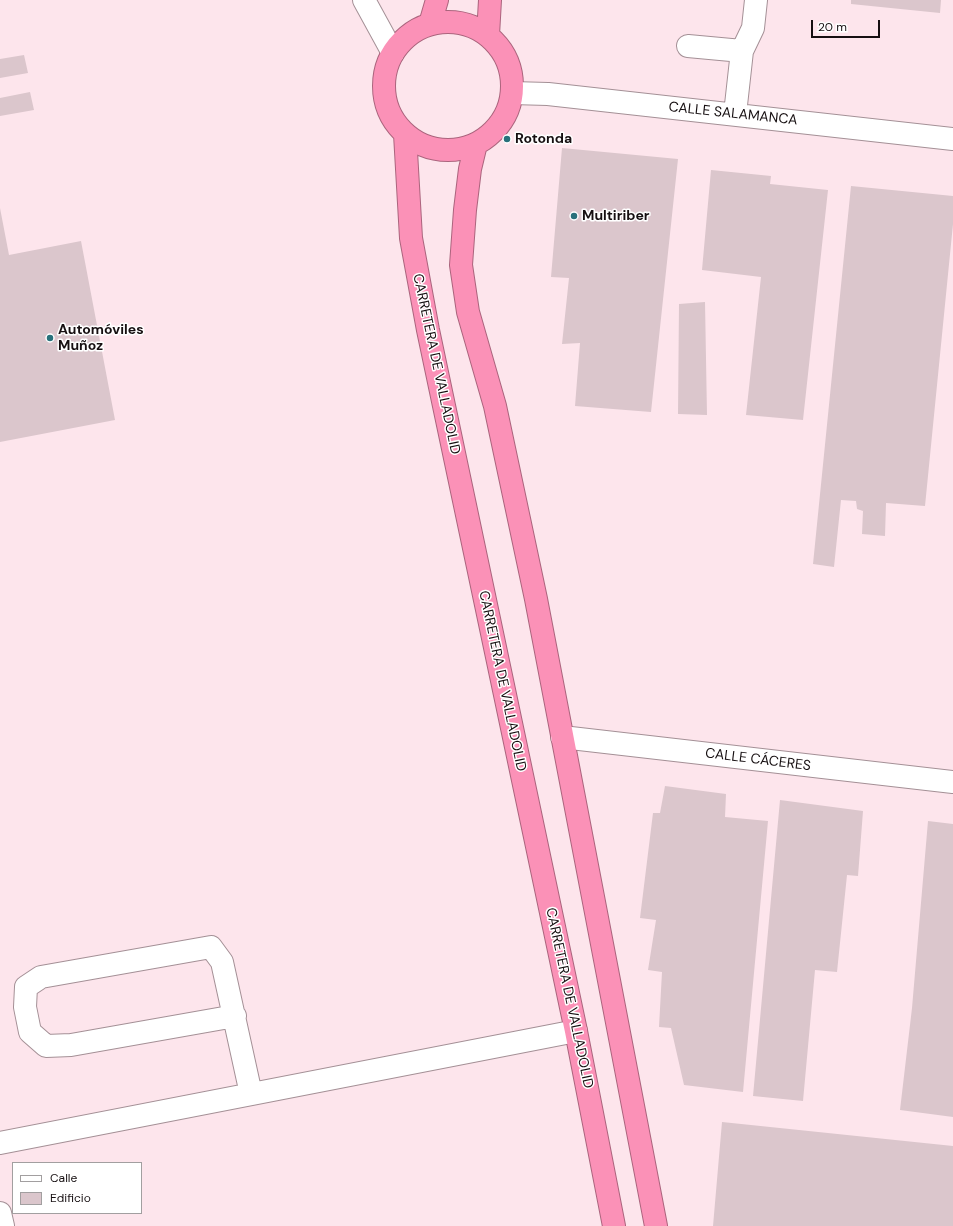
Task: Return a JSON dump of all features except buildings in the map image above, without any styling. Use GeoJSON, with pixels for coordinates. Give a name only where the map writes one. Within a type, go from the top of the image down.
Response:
{"type":"FeatureCollection","features":[{"type":"Feature","properties":{"kind":"highway"},"geometry":{"type":"LineString","coordinates":[[430,24],[437,0]]}},
{"type":"Feature","properties":{"kind":"highway"},"geometry":{"type":"LineString","coordinates":[[488,35],[490,0]]}},
{"type":"Feature","properties":{"kind":"highway"},"geometry":{"type":"LineString","coordinates":[[450,21],[470,25],[488,35],[502,52],[511,71],[512,93],[506,114],[502,120],[494,131],[476,144],[458,150],[439,150],[421,144],[405,134],[391,116],[384,95],[384,73],[392,52],[402,40],[415,30],[430,24],[450,21]]}},
{"type":"Feature","properties":{"kind":"highway","name":"CARRETERA DE VALLADOLID"},"geometry":{"type":"LineString","coordinates":[[405,134],[410,238],[426,323],[576,1032],[614,1226]]}},
{"type":"Feature","properties":{"kind":"highway"},"geometry":{"type":"LineString","coordinates":[[476,144],[470,169],[461,265],[468,312],[495,406],[536,599],[656,1226]]}},
{"type":"Feature","properties":{"kind":"street"},"geometry":{"type":"LineString","coordinates":[[364,0],[392,52]]}},
{"type":"Feature","properties":{"kind":"street"},"geometry":{"type":"LineString","coordinates":[[735,114],[742,51],[753,28],[756,0]]}},
{"type":"Feature","properties":{"kind":"street"},"geometry":{"type":"LineString","coordinates":[[688,46],[742,51]]}},
{"type":"Feature","properties":{"kind":"street","name":"CALLE SALAMANCA"},"geometry":{"type":"LineString","coordinates":[[512,93],[548,94],[953,139]]}},
{"type":"Feature","properties":{"kind":"street","name":"CALLE CÁCERES"},"geometry":{"type":"LineString","coordinates":[[562,737],[953,782]]}},
{"type":"Feature","properties":{"kind":"street"},"geometry":{"type":"LineString","coordinates":[[234,1016],[71,1045],[46,1046],[30,1032],[25,1007],[26,987],[41,977],[211,947],[222,962],[234,1016],[251,1094]]}},
{"type":"Feature","properties":{"kind":"street"},"geometry":{"type":"LineString","coordinates":[[0,1143],[576,1032]]}},
{"type":"Feature","properties":{"kind":"street"},"geometry":{"type":"LineString","coordinates":[[0,1213],[2,1226]]}},
{"type":"Feature","properties":{"kind":"shaded area"},"geometry":{"type":"Polygon","coordinates":[[[0,0],[953,0],[953,1226],[0,1226],[0,0]]]}},
{"type":"Feature","properties":{"kind":"place","name":"Rotonda"},"geometry":{"type":"Point","coordinates":[507,139]}},
{"type":"Feature","properties":{"kind":"place","name":"Multiriber"},"geometry":{"type":"Point","coordinates":[574,216]}},
{"type":"Feature","properties":{"kind":"place","name":"Automóviles Muñoz"},"geometry":{"type":"Point","coordinates":[50,338]}}]}
